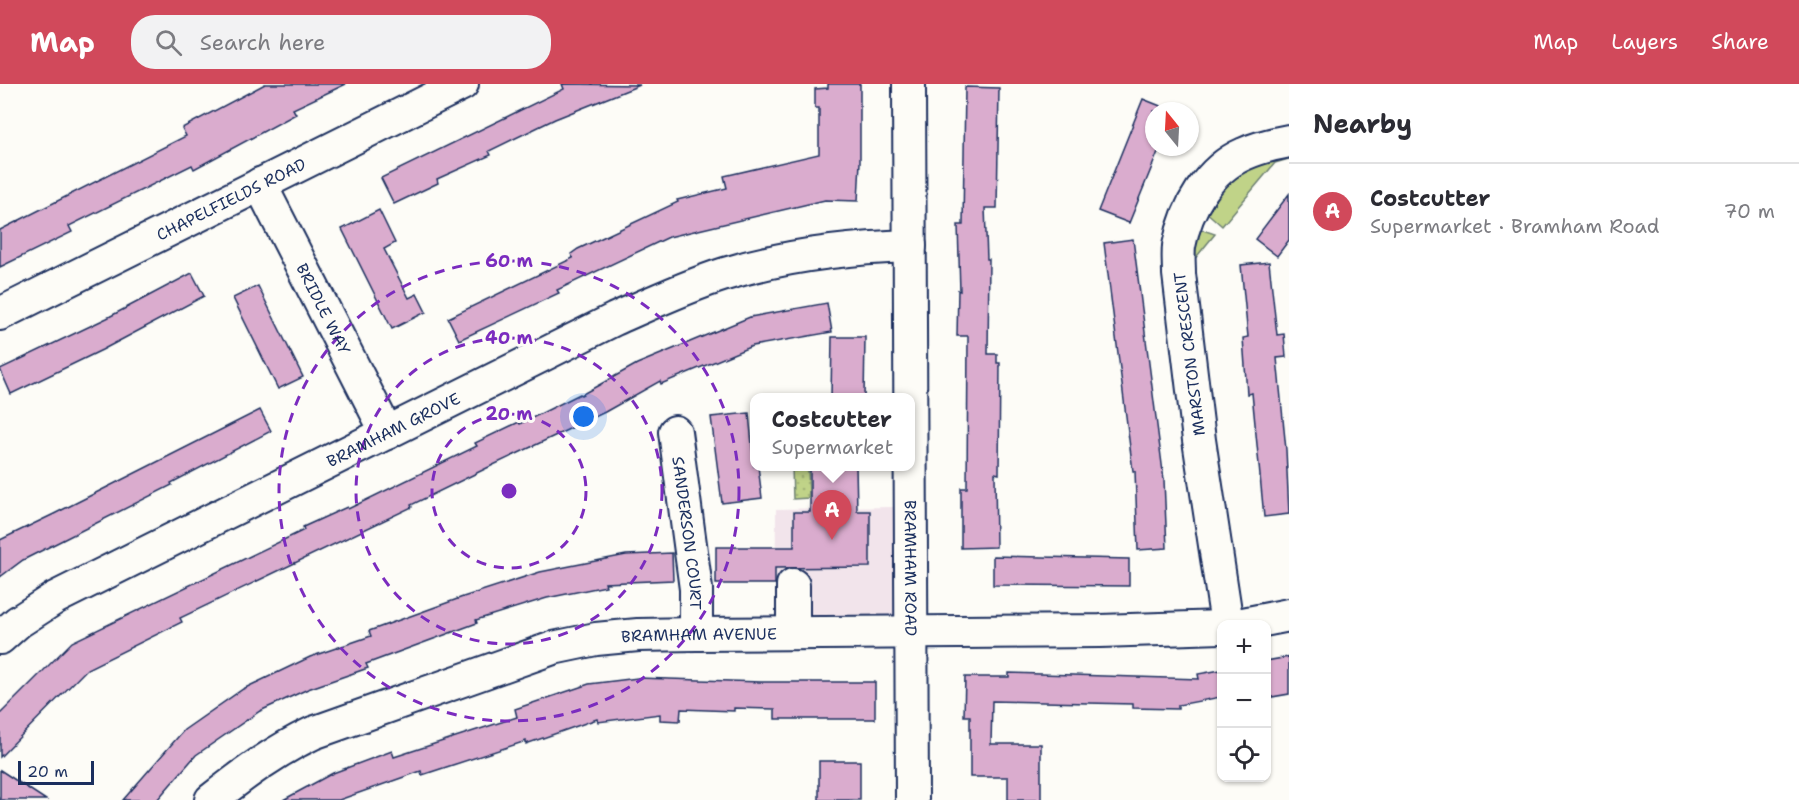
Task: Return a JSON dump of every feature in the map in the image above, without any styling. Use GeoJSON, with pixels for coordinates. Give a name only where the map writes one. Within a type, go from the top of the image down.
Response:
{"type":"FeatureCollection","features":[{"type":"Feature","properties":{"kind":"street","name":"CHAPELFIELDS ROAD"},"geometry":{"type":"LineString","coordinates":[[0,314],[462,84]]}},
{"type":"Feature","properties":{"kind":"street","name":"BRAMHAM ROAD"},"geometry":{"type":"LineString","coordinates":[[909,84],[910,393]]}},
{"type":"Feature","properties":{"kind":"street","name":"MARSTON CRESCENT"},"geometry":{"type":"LineString","coordinates":[[1226,620],[1199,440],[1179,274],[1179,247],[1194,204],[1207,182],[1223,166],[1242,154],[1289,141]]}},
{"type":"Feature","properties":{"kind":"street","name":"BRIDLE WAY"},"geometry":{"type":"LineString","coordinates":[[260,184],[387,433]]}},
{"type":"Feature","properties":{"kind":"street","name":"BRAMHAM GROVE"},"geometry":{"type":"LineString","coordinates":[[0,638],[18,622],[55,598],[615,319],[675,293],[724,274],[813,253],[910,246]]}},
{"type":"Feature","properties":{"kind":"street","name":"SANDERSON COURT"},"geometry":{"type":"LineString","coordinates":[[675,432],[696,589],[696,634]]}},
{"type":"Feature","properties":{"kind":"street","name":"BRAMHAM ROAD"},"geometry":{"type":"LineString","coordinates":[[911,471],[912,800]]}},
{"type":"Feature","properties":{"kind":"street"},"geometry":{"type":"LineString","coordinates":[[793,585],[794,633]]}},
{"type":"Feature","properties":{"kind":"street"},"geometry":{"type":"LineString","coordinates":[[1263,620],[1289,615]]}},
{"type":"Feature","properties":{"kind":"street","name":"BRAMHAM AVENUE"},"geometry":{"type":"LineString","coordinates":[[211,800],[272,754],[302,738],[553,648],[596,639],[638,635],[1100,631],[1217,627]]}},
{"type":"Feature","properties":{"kind":"shaded area"},"geometry":{"type":"Polygon","coordinates":[[[894,507],[894,622],[775,622],[776,509],[894,507]]]}},
{"type":"Feature","properties":{"kind":"green space"},"geometry":{"type":"Polygon","coordinates":[[[1289,149],[1289,159],[1275,163],[1222,226],[1204,210],[1226,178],[1289,149]]]}},
{"type":"Feature","properties":{"kind":"green space"},"geometry":{"type":"Polygon","coordinates":[[[1194,227],[1215,234],[1189,266],[1194,227]]]}},
{"type":"Feature","properties":{"kind":"green space"},"geometry":{"type":"Polygon","coordinates":[[[792,471],[808,471],[809,498],[793,499],[792,471]]]}},
{"type":"Feature","properties":{"kind":"building"},"geometry":{"type":"Polygon","coordinates":[[[265,84],[346,84],[293,109],[296,114],[194,169],[192,165],[69,226],[72,232],[0,267],[0,230],[186,136],[182,128],[265,84]]]}},
{"type":"Feature","properties":{"kind":"building"},"geometry":{"type":"Polygon","coordinates":[[[562,84],[640,85],[555,119],[489,151],[491,155],[437,179],[438,183],[394,204],[381,178],[564,89],[562,84]]]}},
{"type":"Feature","properties":{"kind":"building"},"geometry":{"type":"Polygon","coordinates":[[[828,84],[860,84],[858,201],[825,200],[669,237],[557,290],[559,293],[459,340],[448,318],[573,258],[571,254],[578,249],[678,202],[677,200],[727,188],[724,176],[819,154],[819,108],[815,108],[815,89],[828,88],[828,84]]]}},
{"type":"Feature","properties":{"kind":"building"},"geometry":{"type":"Polygon","coordinates":[[[965,87],[999,88],[997,208],[985,208],[987,259],[989,259],[988,354],[997,354],[997,363],[1000,363],[999,474],[995,473],[996,547],[961,548],[961,488],[967,488],[968,336],[957,336],[958,290],[960,291],[958,225],[963,225],[965,87]]]}},
{"type":"Feature","properties":{"kind":"building"},"geometry":{"type":"Polygon","coordinates":[[[1143,99],[1150,102],[1145,102],[1145,156],[1156,156],[1129,223],[1098,211],[1143,99]]]}},
{"type":"Feature","properties":{"kind":"building"},"geometry":{"type":"Polygon","coordinates":[[[1289,194],[1289,240],[1277,256],[1255,239],[1289,194]]]}},
{"type":"Feature","properties":{"kind":"building"},"geometry":{"type":"Polygon","coordinates":[[[379,210],[395,243],[384,249],[409,298],[417,294],[426,312],[392,329],[342,229],[379,210]]]}},
{"type":"Feature","properties":{"kind":"building"},"geometry":{"type":"Polygon","coordinates":[[[1133,239],[1164,480],[1167,548],[1138,550],[1135,471],[1133,471],[1104,243],[1133,239]]]}},
{"type":"Feature","properties":{"kind":"building"},"geometry":{"type":"Polygon","coordinates":[[[1269,262],[1277,335],[1284,334],[1286,357],[1277,358],[1286,450],[1289,514],[1264,517],[1252,393],[1247,394],[1243,338],[1248,337],[1241,265],[1269,262]]]}},
{"type":"Feature","properties":{"kind":"building"},"geometry":{"type":"Polygon","coordinates":[[[192,273],[204,296],[102,350],[11,394],[0,369],[107,318],[192,273]]]}},
{"type":"Feature","properties":{"kind":"building"},"geometry":{"type":"Polygon","coordinates":[[[258,286],[303,377],[278,389],[233,298],[258,286]]]}},
{"type":"Feature","properties":{"kind":"building"},"geometry":{"type":"Polygon","coordinates":[[[827,303],[832,332],[752,346],[661,384],[660,381],[605,412],[180,618],[182,622],[87,669],[0,757],[0,714],[72,642],[304,530],[303,527],[347,507],[348,509],[477,446],[475,443],[581,395],[637,364],[750,317],[827,303]]]}},
{"type":"Feature","properties":{"kind":"building"},"geometry":{"type":"Polygon","coordinates":[[[832,337],[865,337],[864,393],[831,393],[832,337]]]}},
{"type":"Feature","properties":{"kind":"building"},"geometry":{"type":"Polygon","coordinates":[[[260,410],[271,431],[171,483],[172,485],[23,560],[0,577],[0,540],[260,410]]]}},
{"type":"Feature","properties":{"kind":"building"},"geometry":{"type":"Polygon","coordinates":[[[749,413],[750,471],[759,471],[762,498],[722,503],[711,417],[749,413]]]}},
{"type":"Feature","properties":{"kind":"building"},"geometry":{"type":"Polygon","coordinates":[[[810,471],[856,471],[857,511],[870,511],[870,567],[775,568],[775,584],[716,584],[716,547],[794,547],[794,512],[810,512],[810,471]]]}},
{"type":"Feature","properties":{"kind":"building"},"geometry":{"type":"Polygon","coordinates":[[[672,553],[673,580],[605,583],[606,586],[547,598],[476,620],[477,623],[366,664],[368,668],[308,689],[260,711],[196,755],[157,800],[123,800],[184,730],[243,689],[310,657],[371,636],[369,631],[540,572],[626,555],[672,553]]]}},
{"type":"Feature","properties":{"kind":"building"},"geometry":{"type":"Polygon","coordinates":[[[993,556],[1129,559],[1129,586],[993,585],[993,556]]]}},
{"type":"Feature","properties":{"kind":"building"},"geometry":{"type":"Polygon","coordinates":[[[1289,657],[1289,694],[1271,697],[1271,660],[1289,657]]]}},
{"type":"Feature","properties":{"kind":"building"},"geometry":{"type":"Polygon","coordinates":[[[1217,671],[1217,698],[1178,705],[1178,709],[1133,708],[1133,704],[992,701],[991,744],[1041,744],[1041,800],[1008,800],[1008,777],[970,777],[970,716],[964,716],[965,677],[1009,677],[1009,673],[1199,679],[1198,674],[1217,671]]]}},
{"type":"Feature","properties":{"kind":"building"},"geometry":{"type":"Polygon","coordinates":[[[638,678],[761,682],[875,682],[875,719],[775,719],[775,709],[734,708],[734,711],[681,709],[680,721],[660,720],[660,714],[598,722],[597,719],[526,744],[526,741],[422,775],[421,771],[339,800],[283,800],[333,773],[392,751],[394,757],[517,717],[515,709],[589,684],[638,678]]]}},
{"type":"Feature","properties":{"kind":"building"},"geometry":{"type":"Polygon","coordinates":[[[819,761],[860,761],[860,800],[819,800],[819,761]]]}},
{"type":"Feature","properties":{"kind":"building"},"geometry":{"type":"Polygon","coordinates":[[[0,770],[46,800],[0,800],[0,770]]]}},
{"type":"Feature","properties":{"kind":"place","name":"Costcutter"},"geometry":{"type":"Point","coordinates":[832,540]}}]}
